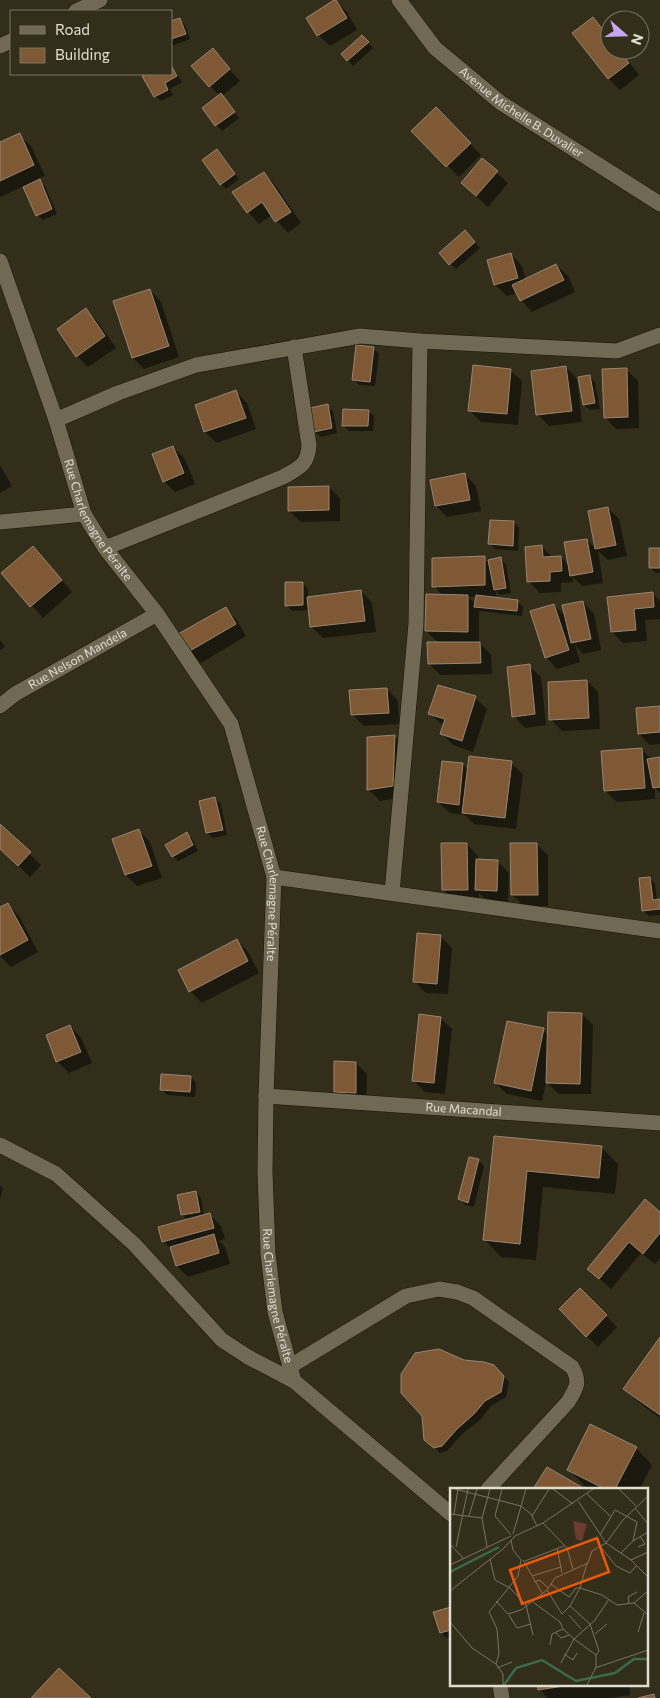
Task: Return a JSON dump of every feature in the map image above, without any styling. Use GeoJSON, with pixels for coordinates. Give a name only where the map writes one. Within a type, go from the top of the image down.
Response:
{"type":"FeatureCollection","features":[{"type":"Feature","properties":{"kind":"street"},"geometry":{"type":"LineString","coordinates":[[78,10],[100,0]]}},
{"type":"Feature","properties":{"kind":"street","name":"Avenue Michelle B. Duvalier"},"geometry":{"type":"LineString","coordinates":[[399,0],[435,48],[502,103],[660,204]]}},
{"type":"Feature","properties":{"kind":"street","name":"Rue Charlemagne Péralte"},"geometry":{"type":"LineString","coordinates":[[0,261],[56,420],[84,514],[104,548],[157,614],[231,724],[274,877],[265,1172],[268,1254],[275,1312],[292,1374],[450,1513]]}},
{"type":"Feature","properties":{"kind":"street"},"geometry":{"type":"LineString","coordinates":[[56,420],[118,393],[196,365],[360,336],[617,351],[660,335]]}},
{"type":"Feature","properties":{"kind":"street"},"geometry":{"type":"LineString","coordinates":[[392,893],[416,624],[420,340]]}},
{"type":"Feature","properties":{"kind":"street"},"geometry":{"type":"LineString","coordinates":[[104,548],[283,478],[298,469],[306,460],[309,445],[294,347]]}},
{"type":"Feature","properties":{"kind":"street"},"geometry":{"type":"LineString","coordinates":[[0,522],[84,514]]}},
{"type":"Feature","properties":{"kind":"street","name":"Rue Nelson Mandela"},"geometry":{"type":"LineString","coordinates":[[0,706],[15,694],[157,614]]}},
{"type":"Feature","properties":{"kind":"street"},"geometry":{"type":"LineString","coordinates":[[274,877],[660,931]]}},
{"type":"Feature","properties":{"kind":"street","name":"Rue Macandal"},"geometry":{"type":"LineString","coordinates":[[266,1096],[660,1123]]}},
{"type":"Feature","properties":{"kind":"street"},"geometry":{"type":"LineString","coordinates":[[0,1145],[56,1174],[134,1244],[222,1340],[248,1357],[292,1374],[406,1296],[438,1289],[457,1292],[473,1298],[572,1367],[576,1374],[576,1390],[568,1402],[489,1488]]}},
{"type":"Feature","properties":{"kind":"building"},"geometry":{"type":"Polygon","coordinates":[[[336,0],[347,18],[317,36],[306,18],[336,0]]]}},
{"type":"Feature","properties":{"kind":"building"},"geometry":{"type":"Polygon","coordinates":[[[593,17],[600,26],[600,60],[627,60],[629,63],[608,79],[572,33],[593,17]]]}},
{"type":"Feature","properties":{"kind":"building"},"geometry":{"type":"Polygon","coordinates":[[[180,18],[186,34],[172,39],[172,21],[180,18]]]}},
{"type":"Feature","properties":{"kind":"building"},"geometry":{"type":"Polygon","coordinates":[[[362,35],[369,42],[347,61],[341,54],[362,35]]]}},
{"type":"Feature","properties":{"kind":"building"},"geometry":{"type":"Polygon","coordinates":[[[213,48],[230,69],[209,87],[191,66],[213,48]]]}},
{"type":"Feature","properties":{"kind":"building"},"geometry":{"type":"Polygon","coordinates":[[[172,67],[177,76],[165,83],[168,90],[154,97],[142,76],[172,75],[172,67]]]}},
{"type":"Feature","properties":{"kind":"building"},"geometry":{"type":"Polygon","coordinates":[[[221,93],[235,112],[215,126],[202,108],[221,93]]]}},
{"type":"Feature","properties":{"kind":"building"},"geometry":{"type":"Polygon","coordinates":[[[436,107],[471,143],[446,167],[411,131],[436,107]]]}},
{"type":"Feature","properties":{"kind":"building"},"geometry":{"type":"Polygon","coordinates":[[[20,133],[34,165],[0,181],[0,142],[20,133]]]}},
{"type":"Feature","properties":{"kind":"building"},"geometry":{"type":"Polygon","coordinates":[[[217,149],[235,174],[220,185],[202,160],[217,149]]]}},
{"type":"Feature","properties":{"kind":"building"},"geometry":{"type":"Polygon","coordinates":[[[482,158],[498,171],[476,196],[461,183],[482,158]]]}},
{"type":"Feature","properties":{"kind":"building"},"geometry":{"type":"Polygon","coordinates":[[[264,172],[291,212],[275,222],[262,202],[247,213],[232,192],[264,172]]]}},
{"type":"Feature","properties":{"kind":"building"},"geometry":{"type":"Polygon","coordinates":[[[40,179],[52,209],[36,216],[23,187],[40,179]]]}},
{"type":"Feature","properties":{"kind":"building"},"geometry":{"type":"Polygon","coordinates":[[[465,230],[475,242],[449,265],[439,253],[465,230]]]}},
{"type":"Feature","properties":{"kind":"building"},"geometry":{"type":"Polygon","coordinates":[[[511,253],[518,278],[494,285],[487,260],[511,253]]]}},
{"type":"Feature","properties":{"kind":"building"},"geometry":{"type":"Polygon","coordinates":[[[556,264],[564,280],[520,301],[512,285],[556,264]]]}},
{"type":"Feature","properties":{"kind":"building"},"geometry":{"type":"Polygon","coordinates":[[[150,289],[169,346],[132,358],[113,301],[150,289]]]}},
{"type":"Feature","properties":{"kind":"building"},"geometry":{"type":"Polygon","coordinates":[[[86,308],[105,336],[76,357],[57,329],[86,308]]]}},
{"type":"Feature","properties":{"kind":"building"},"geometry":{"type":"Polygon","coordinates":[[[356,345],[374,347],[370,382],[352,380],[356,345]]]}},
{"type":"Feature","properties":{"kind":"building"},"geometry":{"type":"Polygon","coordinates":[[[473,365],[511,369],[507,414],[468,411],[473,365]]]}},
{"type":"Feature","properties":{"kind":"building"},"geometry":{"type":"Polygon","coordinates":[[[566,366],[572,411],[536,415],[531,371],[566,366]]]}},
{"type":"Feature","properties":{"kind":"building"},"geometry":{"type":"Polygon","coordinates":[[[627,368],[628,417],[604,418],[602,369],[627,368]]]}},
{"type":"Feature","properties":{"kind":"building"},"geometry":{"type":"Polygon","coordinates":[[[590,375],[595,403],[583,405],[578,377],[590,375]]]}},
{"type":"Feature","properties":{"kind":"building"},"geometry":{"type":"Polygon","coordinates":[[[236,390],[246,418],[204,432],[195,405],[236,390]]]}},
{"type":"Feature","properties":{"kind":"building"},"geometry":{"type":"Polygon","coordinates":[[[328,404],[332,428],[314,432],[310,408],[328,404]]]}},
{"type":"Feature","properties":{"kind":"building"},"geometry":{"type":"Polygon","coordinates":[[[343,409],[369,410],[368,426],[342,426],[343,409]]]}},
{"type":"Feature","properties":{"kind":"building"},"geometry":{"type":"Polygon","coordinates":[[[173,446],[184,473],[163,482],[152,454],[173,446]]]}},
{"type":"Feature","properties":{"kind":"building"},"geometry":{"type":"Polygon","coordinates":[[[465,473],[470,500],[435,506],[430,480],[465,473]]]}},
{"type":"Feature","properties":{"kind":"building"},"geometry":{"type":"Polygon","coordinates":[[[329,486],[329,510],[288,511],[288,487],[329,486]]]}},
{"type":"Feature","properties":{"kind":"building"},"geometry":{"type":"Polygon","coordinates":[[[608,507],[616,545],[595,549],[588,511],[608,507]]]}},
{"type":"Feature","properties":{"kind":"building"},"geometry":{"type":"Polygon","coordinates":[[[490,520],[514,521],[513,546],[488,544],[490,520]]]}},
{"type":"Feature","properties":{"kind":"building"},"geometry":{"type":"Polygon","coordinates":[[[587,539],[593,572],[570,576],[564,542],[587,539]]]}},
{"type":"Feature","properties":{"kind":"building"},"geometry":{"type":"Polygon","coordinates":[[[542,545],[543,557],[561,556],[562,571],[550,572],[550,581],[527,582],[525,547],[542,545]]]}},
{"type":"Feature","properties":{"kind":"building"},"geometry":{"type":"Polygon","coordinates":[[[33,546],[62,580],[30,607],[1,573],[33,546]]]}},
{"type":"Feature","properties":{"kind":"building"},"geometry":{"type":"Polygon","coordinates":[[[649,548],[660,548],[660,568],[649,568],[649,548]]]}},
{"type":"Feature","properties":{"kind":"building"},"geometry":{"type":"Polygon","coordinates":[[[485,556],[485,585],[432,587],[432,558],[485,556]]]}},
{"type":"Feature","properties":{"kind":"building"},"geometry":{"type":"Polygon","coordinates":[[[501,557],[506,588],[494,590],[488,560],[501,557]]]}},
{"type":"Feature","properties":{"kind":"building"},"geometry":{"type":"Polygon","coordinates":[[[285,582],[303,582],[303,605],[285,606],[285,582]]]}},
{"type":"Feature","properties":{"kind":"building"},"geometry":{"type":"Polygon","coordinates":[[[361,590],[365,621],[310,627],[307,597],[361,590]]]}},
{"type":"Feature","properties":{"kind":"building"},"geometry":{"type":"Polygon","coordinates":[[[653,592],[654,607],[634,609],[636,630],[611,632],[607,597],[653,592]]]}},
{"type":"Feature","properties":{"kind":"building"},"geometry":{"type":"Polygon","coordinates":[[[426,594],[468,595],[468,632],[425,631],[426,594]]]}},
{"type":"Feature","properties":{"kind":"building"},"geometry":{"type":"Polygon","coordinates":[[[476,595],[518,600],[517,611],[474,607],[476,595]]]}},
{"type":"Feature","properties":{"kind":"building"},"geometry":{"type":"Polygon","coordinates":[[[583,601],[591,639],[571,643],[562,605],[583,601]]]}},
{"type":"Feature","properties":{"kind":"building"},"geometry":{"type":"Polygon","coordinates":[[[554,604],[569,650],[545,658],[530,611],[554,604]]]}},
{"type":"Feature","properties":{"kind":"building"},"geometry":{"type":"Polygon","coordinates":[[[226,607],[236,624],[188,652],[178,634],[226,607]]]}},
{"type":"Feature","properties":{"kind":"building"},"geometry":{"type":"Polygon","coordinates":[[[427,642],[480,642],[481,663],[428,664],[427,642]]]}},
{"type":"Feature","properties":{"kind":"building"},"geometry":{"type":"Polygon","coordinates":[[[530,664],[535,714],[512,717],[507,667],[530,664]]]}},
{"type":"Feature","properties":{"kind":"building"},"geometry":{"type":"Polygon","coordinates":[[[587,680],[589,718],[549,720],[548,682],[587,680]]]}},
{"type":"Feature","properties":{"kind":"building"},"geometry":{"type":"Polygon","coordinates":[[[438,685],[476,696],[462,741],[440,734],[445,719],[428,714],[438,685]]]}},
{"type":"Feature","properties":{"kind":"building"},"geometry":{"type":"Polygon","coordinates":[[[387,688],[389,713],[351,715],[349,690],[387,688]]]}},
{"type":"Feature","properties":{"kind":"building"},"geometry":{"type":"Polygon","coordinates":[[[660,706],[660,732],[638,734],[636,708],[660,706]]]}},
{"type":"Feature","properties":{"kind":"building"},"geometry":{"type":"Polygon","coordinates":[[[395,735],[393,786],[367,790],[367,737],[395,735]]]}},
{"type":"Feature","properties":{"kind":"building"},"geometry":{"type":"Polygon","coordinates":[[[642,748],[645,788],[604,791],[601,751],[642,748]]]}},
{"type":"Feature","properties":{"kind":"building"},"geometry":{"type":"Polygon","coordinates":[[[469,756],[512,761],[505,818],[462,813],[469,756]]]}},
{"type":"Feature","properties":{"kind":"building"},"geometry":{"type":"Polygon","coordinates":[[[660,757],[660,787],[653,788],[647,759],[660,757]]]}},
{"type":"Feature","properties":{"kind":"building"},"geometry":{"type":"Polygon","coordinates":[[[442,761],[463,763],[459,805],[437,802],[442,761]]]}},
{"type":"Feature","properties":{"kind":"building"},"geometry":{"type":"Polygon","coordinates":[[[215,797],[223,830],[206,833],[199,801],[215,797]]]}},
{"type":"Feature","properties":{"kind":"building"},"geometry":{"type":"Polygon","coordinates":[[[0,824],[31,852],[18,866],[0,849],[0,824]]]}},
{"type":"Feature","properties":{"kind":"building"},"geometry":{"type":"Polygon","coordinates":[[[139,829],[152,866],[125,875],[112,839],[139,829]]]}},
{"type":"Feature","properties":{"kind":"building"},"geometry":{"type":"Polygon","coordinates":[[[187,832],[193,845],[172,857],[165,845],[187,832]]]}},
{"type":"Feature","properties":{"kind":"building"},"geometry":{"type":"Polygon","coordinates":[[[441,843],[467,843],[468,890],[442,890],[441,843]]]}},
{"type":"Feature","properties":{"kind":"building"},"geometry":{"type":"Polygon","coordinates":[[[510,843],[537,843],[538,895],[511,895],[510,843]]]}},
{"type":"Feature","properties":{"kind":"building"},"geometry":{"type":"Polygon","coordinates":[[[476,859],[498,860],[497,891],[475,890],[476,859]]]}},
{"type":"Feature","properties":{"kind":"building"},"geometry":{"type":"Polygon","coordinates":[[[650,877],[653,900],[660,899],[660,909],[642,911],[639,878],[650,877]]]}},
{"type":"Feature","properties":{"kind":"building"},"geometry":{"type":"Polygon","coordinates":[[[8,903],[28,940],[0,955],[0,907],[8,903]]]}},
{"type":"Feature","properties":{"kind":"building"},"geometry":{"type":"Polygon","coordinates":[[[417,933],[441,935],[437,984],[413,982],[417,933]]]}},
{"type":"Feature","properties":{"kind":"building"},"geometry":{"type":"Polygon","coordinates":[[[237,939],[248,961],[189,992],[178,970],[237,939]]]}},
{"type":"Feature","properties":{"kind":"building"},"geometry":{"type":"Polygon","coordinates":[[[548,1012],[582,1013],[580,1084],[546,1083],[548,1012]]]}},
{"type":"Feature","properties":{"kind":"building"},"geometry":{"type":"Polygon","coordinates":[[[419,1014],[441,1017],[434,1083],[412,1081],[419,1014]]]}},
{"type":"Feature","properties":{"kind":"building"},"geometry":{"type":"Polygon","coordinates":[[[507,1021],[544,1028],[531,1091],[494,1083],[507,1021]]]}},
{"type":"Feature","properties":{"kind":"building"},"geometry":{"type":"Polygon","coordinates":[[[70,1025],[81,1052],[56,1062],[46,1035],[70,1025]]]}},
{"type":"Feature","properties":{"kind":"building"},"geometry":{"type":"Polygon","coordinates":[[[334,1061],[356,1062],[356,1093],[334,1092],[334,1061]]]}},
{"type":"Feature","properties":{"kind":"building"},"geometry":{"type":"Polygon","coordinates":[[[161,1074],[191,1076],[190,1092],[160,1090],[161,1074]]]}},
{"type":"Feature","properties":{"kind":"building"},"geometry":{"type":"Polygon","coordinates":[[[494,1136],[602,1146],[599,1178],[527,1171],[520,1244],[483,1240],[494,1136]]]}},
{"type":"Feature","properties":{"kind":"building"},"geometry":{"type":"Polygon","coordinates":[[[469,1157],[479,1159],[468,1203],[458,1199],[469,1157]]]}},
{"type":"Feature","properties":{"kind":"building"},"geometry":{"type":"Polygon","coordinates":[[[196,1191],[200,1212],[181,1215],[177,1195],[196,1191]]]}},
{"type":"Feature","properties":{"kind":"building"},"geometry":{"type":"Polygon","coordinates":[[[645,1199],[660,1212],[660,1233],[643,1254],[629,1242],[599,1279],[587,1269],[645,1199]]]}},
{"type":"Feature","properties":{"kind":"building"},"geometry":{"type":"Polygon","coordinates":[[[210,1213],[214,1228],[162,1242],[158,1227],[210,1213]]]}},
{"type":"Feature","properties":{"kind":"building"},"geometry":{"type":"Polygon","coordinates":[[[214,1234],[219,1253],[176,1266],[170,1247],[214,1234]]]}},
{"type":"Feature","properties":{"kind":"building"},"geometry":{"type":"Polygon","coordinates":[[[580,1288],[607,1315],[586,1337],[559,1309],[580,1288]]]}},
{"type":"Feature","properties":{"kind":"building"},"geometry":{"type":"Polygon","coordinates":[[[660,1337],[660,1415],[623,1389],[660,1337]]]}},
{"type":"Feature","properties":{"kind":"building"},"geometry":{"type":"Polygon","coordinates":[[[439,1349],[464,1360],[494,1365],[504,1376],[501,1392],[485,1401],[442,1446],[434,1448],[424,1440],[422,1416],[401,1393],[401,1374],[415,1353],[439,1349]]]}},
{"type":"Feature","properties":{"kind":"building"},"geometry":{"type":"Polygon","coordinates":[[[590,1424],[637,1447],[616,1488],[603,1488],[567,1470],[590,1424]]]}},
{"type":"Feature","properties":{"kind":"building"},"geometry":{"type":"Polygon","coordinates":[[[547,1467],[583,1488],[534,1488],[547,1467]]]}},
{"type":"Feature","properties":{"kind":"building"},"geometry":{"type":"Polygon","coordinates":[[[450,1607],[450,1630],[440,1633],[433,1612],[450,1607]]]}},
{"type":"Feature","properties":{"kind":"building"},"geometry":{"type":"Polygon","coordinates":[[[59,1668],[91,1698],[31,1698],[59,1668]]]}},
{"type":"Feature","properties":{"kind":"building"},"geometry":{"type":"Polygon","coordinates":[[[537,1686],[563,1686],[538,1690],[537,1686]]]}},
{"type":"Feature","properties":{"kind":"building"},"geometry":{"type":"Polygon","coordinates":[[[654,1694],[655,1698],[638,1698],[654,1694]]]}}]}
